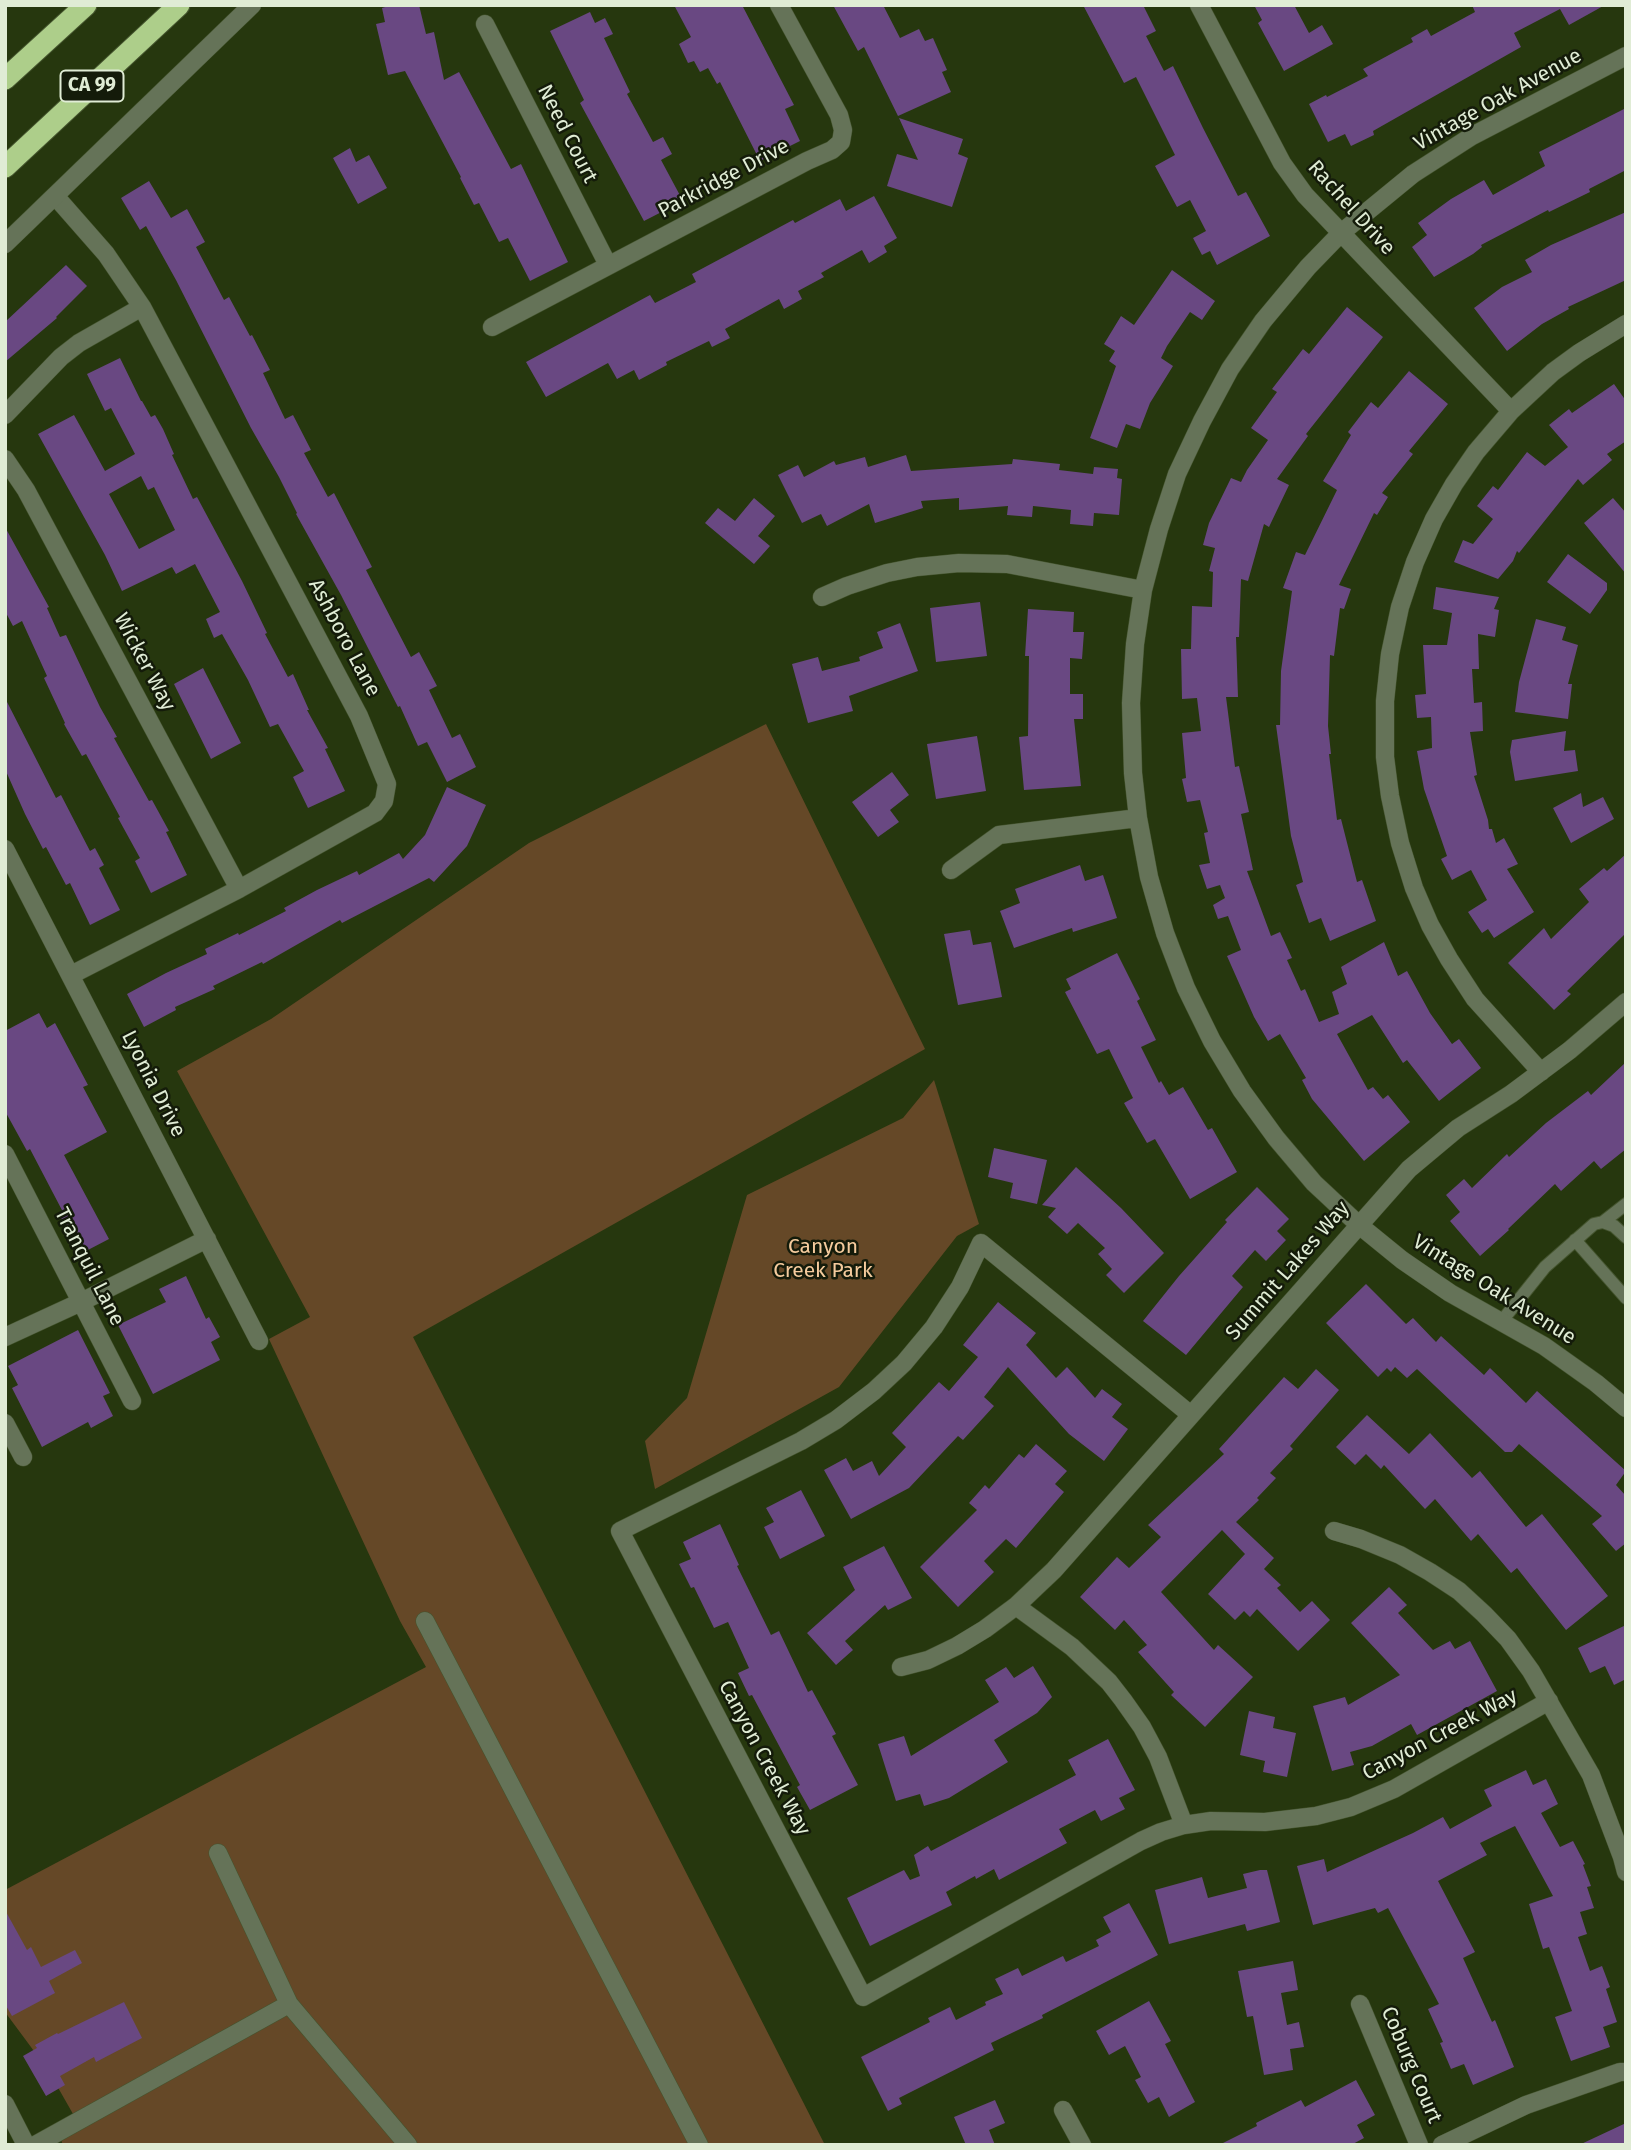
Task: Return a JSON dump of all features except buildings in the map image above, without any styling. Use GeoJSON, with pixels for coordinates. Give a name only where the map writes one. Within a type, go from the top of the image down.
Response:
{"type":"FeatureCollection","features":[{"type":"Feature","properties":{"kind":"highway","name":"CA 99"},"geometry":{"type":"LineString","coordinates":[[5,79],[86,5]]}},
{"type":"Feature","properties":{"kind":"highway","name":"CA 99"},"geometry":{"type":"LineString","coordinates":[[5,167],[179,5]]}},
{"type":"Feature","properties":{"kind":"street"},"geometry":{"type":"LineString","coordinates":[[5,244],[252,5]]}},
{"type":"Feature","properties":{"kind":"street","name":"Parkridge Drive"},"geometry":{"type":"LineString","coordinates":[[492,327],[832,150],[841,142],[843,130],[839,115],[779,5]]}},
{"type":"Feature","properties":{"kind":"street","name":"Rachel Drive"},"geometry":{"type":"LineString","coordinates":[[1199,5],[1282,163],[1305,195],[1511,411]]}},
{"type":"Feature","properties":{"kind":"street","name":"Need Court"},"geometry":{"type":"LineString","coordinates":[[485,24],[608,265]]}},
{"type":"Feature","properties":{"kind":"street","name":"Vintage Oak Avenue"},"geometry":{"type":"LineString","coordinates":[[1626,56],[1472,136],[1413,174],[1341,233],[1307,267],[1263,321],[1202,421],[1178,474],[1158,530],[1143,590],[1135,644],[1131,702],[1132,773],[1149,877],[1165,933],[1186,988],[1241,1091],[1314,1183],[1359,1225],[1450,1293],[1544,1346],[1626,1408]]}},
{"type":"Feature","properties":{"kind":"street","name":"Ashboro Lane"},"geometry":{"type":"LineString","coordinates":[[56,197],[106,254],[142,307],[359,716],[387,784],[384,801],[375,813],[239,889],[71,975]]}},
{"type":"Feature","properties":{"kind":"street"},"geometry":{"type":"LineString","coordinates":[[5,415],[61,357],[79,343],[142,307]]}},
{"type":"Feature","properties":{"kind":"street"},"geometry":{"type":"LineString","coordinates":[[1541,1072],[1475,999],[1430,925],[1414,888],[1400,843],[1385,757],[1385,701],[1390,654],[1400,607],[1415,562],[1434,519],[1476,452],[1511,411],[1553,372],[1578,353],[1626,324]]}},
{"type":"Feature","properties":{"kind":"street","name":"Wicker Way"},"geometry":{"type":"LineString","coordinates":[[5,459],[26,490],[239,889]]}},
{"type":"Feature","properties":{"kind":"street"},"geometry":{"type":"LineString","coordinates":[[822,597],[887,573],[959,563],[1007,564],[1143,590]]}},
{"type":"Feature","properties":{"kind":"street"},"geometry":{"type":"LineString","coordinates":[[951,870],[999,835],[1138,818]]}},
{"type":"Feature","properties":{"kind":"street","name":"Lyonia Drive"},"geometry":{"type":"LineString","coordinates":[[5,849],[259,1340]]}},
{"type":"Feature","properties":{"kind":"street","name":"Summit Lakes Way"},"geometry":{"type":"LineString","coordinates":[[901,1667],[928,1660],[957,1646],[1016,1606],[1054,1570],[1409,1169],[1435,1146],[1570,1050],[1626,1002]]}},
{"type":"Feature","properties":{"kind":"street","name":"Tranquil Lane"},"geometry":{"type":"LineString","coordinates":[[5,1154],[132,1401]]}},
{"type":"Feature","properties":{"kind":"street"},"geometry":{"type":"LineString","coordinates":[[5,1337],[82,1302],[207,1239]]}},
{"type":"Feature","properties":{"kind":"street","name":"Canyon Creek Way"},"geometry":{"type":"LineString","coordinates":[[1191,1415],[981,1243],[960,1287],[934,1327],[904,1363],[874,1391],[836,1420],[801,1441],[620,1531],[863,1997],[1161,1832],[1211,1821],[1265,1822],[1316,1816],[1351,1807],[1394,1789],[1549,1701]]}},
{"type":"Feature","properties":{"kind":"street"},"geometry":{"type":"LineString","coordinates":[[5,1423],[23,1457]]}},
{"type":"Feature","properties":{"kind":"street"},"geometry":{"type":"LineString","coordinates":[[1334,1531],[1400,1555],[1430,1572],[1459,1591],[1508,1639],[1531,1671],[1591,1775],[1626,1872]]}},
{"type":"Feature","properties":{"kind":"street"},"geometry":{"type":"LineString","coordinates":[[1016,1606],[1072,1647],[1109,1682],[1123,1700],[1158,1757],[1184,1825]]}},
{"type":"Feature","properties":{"kind":"street"},"geometry":{"type":"LineString","coordinates":[[425,1622],[699,2145]]}},
{"type":"Feature","properties":{"kind":"street"},"geometry":{"type":"LineString","coordinates":[[218,1853],[289,2004],[408,2145]]}},
{"type":"Feature","properties":{"kind":"street"},"geometry":{"type":"LineString","coordinates":[[35,2145],[289,2004]]}},
{"type":"Feature","properties":{"kind":"street","name":"Coburg Court"},"geometry":{"type":"LineString","coordinates":[[1360,2004],[1419,2145]]}},
{"type":"Feature","properties":{"kind":"street"},"geometry":{"type":"LineString","coordinates":[[1442,2145],[1526,2105],[1626,2072]]}},
{"type":"Feature","properties":{"kind":"street"},"geometry":{"type":"LineString","coordinates":[[5,2104],[26,2145]]}},
{"type":"Feature","properties":{"kind":"street"},"geometry":{"type":"LineString","coordinates":[[1063,2110],[1082,2145]]}},
{"type":"Feature","properties":{"kind":"lane"},"geometry":{"type":"LineString","coordinates":[[1608,1224],[1626,1204]]}},
{"type":"Feature","properties":{"kind":"lane"},"geometry":{"type":"LineString","coordinates":[[1501,1322],[1545,1267],[1594,1224],[1608,1224],[1626,1237]]}},
{"type":"Feature","properties":{"kind":"lane"},"geometry":{"type":"LineString","coordinates":[[1575,1240],[1626,1298]]}},
{"type":"Feature","properties":{"kind":"green space"},"geometry":{"type":"Polygon","coordinates":[[[766,724],[925,1049],[413,1337],[825,2145],[63,2145],[61,2140],[77,2121],[48,2070],[5,2012],[5,1890],[426,1667],[400,1621],[269,1339],[310,1317],[177,1071],[271,1019],[529,843],[766,724]]]}},
{"type":"Feature","properties":{"kind":"green space","name":"Canyon Creek Park"},"geometry":{"type":"Polygon","coordinates":[[[934,1080],[979,1224],[957,1236],[839,1387],[655,1489],[645,1441],[687,1398],[747,1195],[903,1118],[934,1080]]]}}]}
